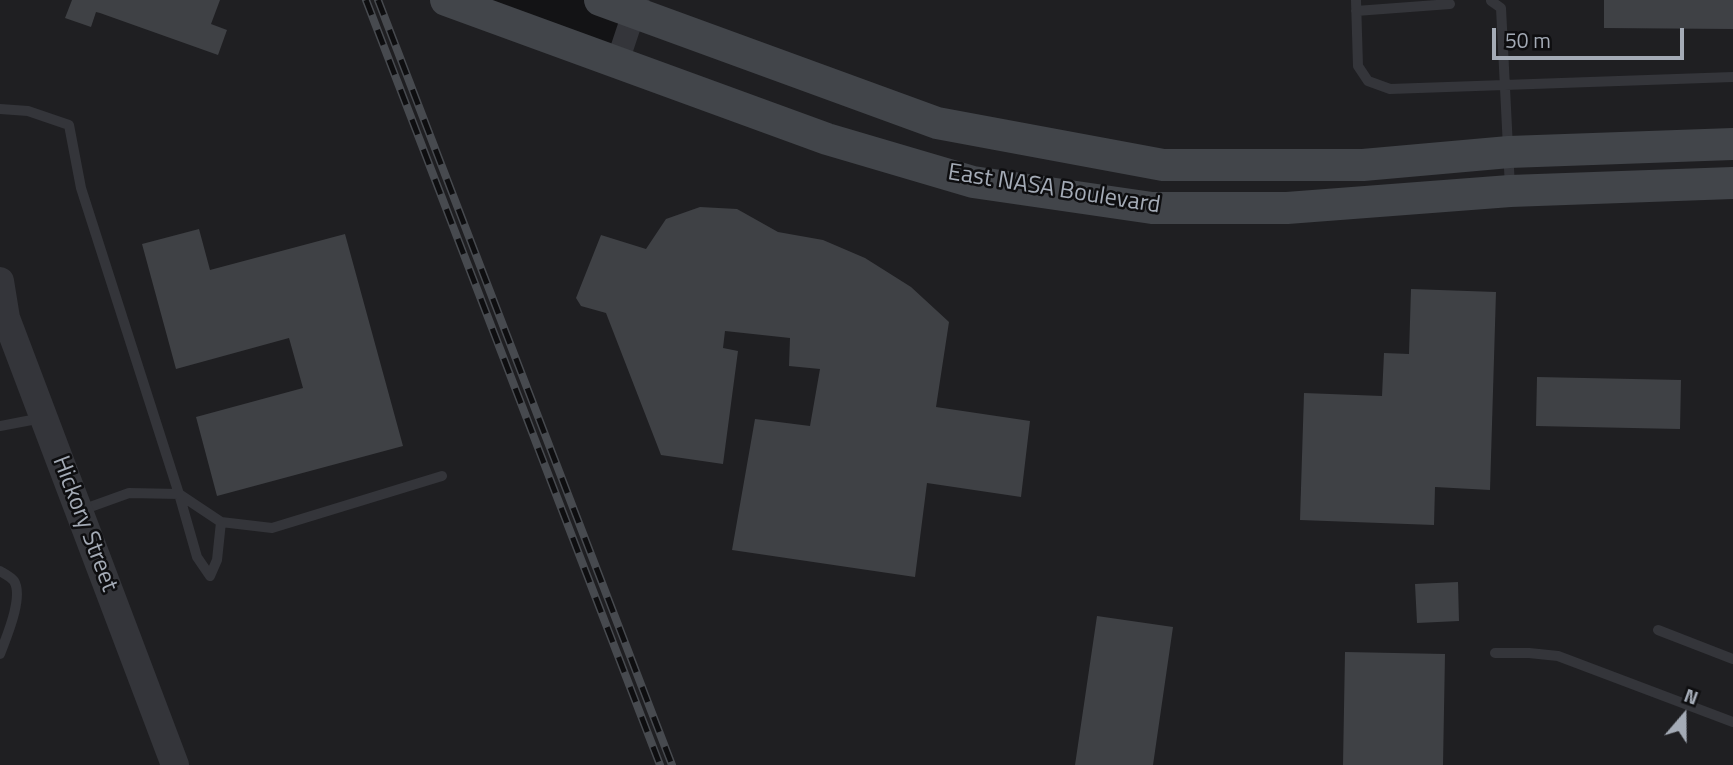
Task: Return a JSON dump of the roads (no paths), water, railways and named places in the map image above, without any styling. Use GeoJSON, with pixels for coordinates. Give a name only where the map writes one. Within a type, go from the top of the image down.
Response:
{"type":"FeatureCollection","features":[{"type":"Feature","properties":{"kind":"main road","name":"East NASA Boulevard"},"geometry":{"type":"LineString","coordinates":[[446,0],[827,139],[973,182],[1152,208],[1287,208],[1510,191],[1733,183]]}},
{"type":"Feature","properties":{"kind":"main road","name":"East NASA Boulevard"},"geometry":{"type":"LineString","coordinates":[[600,0],[636,6],[937,123],[1163,165],[1363,165],[1509,152],[1733,144]]}},
{"type":"Feature","properties":{"kind":"street"},"geometry":{"type":"LineString","coordinates":[[617,64],[636,6]]}},
{"type":"Feature","properties":{"kind":"street","name":"Hickory Street"},"geometry":{"type":"LineString","coordinates":[[0,281],[6,318],[174,765]]}},
{"type":"Feature","properties":{"kind":"lane"},"geometry":{"type":"LineString","coordinates":[[1491,1],[1501,8],[1510,191]]}},
{"type":"Feature","properties":{"kind":"lane"},"geometry":{"type":"LineString","coordinates":[[1450,4],[1356,6],[1358,66],[1368,80],[1390,89],[1733,77]]}},
{"type":"Feature","properties":{"kind":"lane"},"geometry":{"type":"LineString","coordinates":[[0,109],[28,111],[69,125],[81,188],[197,557],[210,576],[217,560],[220,522]]}},
{"type":"Feature","properties":{"kind":"lane"},"geometry":{"type":"LineString","coordinates":[[0,426],[44,417]]}},
{"type":"Feature","properties":{"kind":"lane"},"geometry":{"type":"LineString","coordinates":[[79,512],[129,493],[179,495],[220,522],[272,528],[442,476]]}},
{"type":"Feature","properties":{"kind":"lane"},"geometry":{"type":"LineString","coordinates":[[0,571],[13,579],[17,602],[0,654]]}},
{"type":"Feature","properties":{"kind":"lane"},"geometry":{"type":"LineString","coordinates":[[1658,630],[1733,659]]}},
{"type":"Feature","properties":{"kind":"lane"},"geometry":{"type":"LineString","coordinates":[[1496,653],[1558,656],[1733,722]]}},
{"type":"Feature","properties":{"kind":"railway"},"geometry":{"type":"LineString","coordinates":[[366,0],[660,765]]}},
{"type":"Feature","properties":{"kind":"railway"},"geometry":{"type":"LineString","coordinates":[[378,0],[672,765]]}}]}
